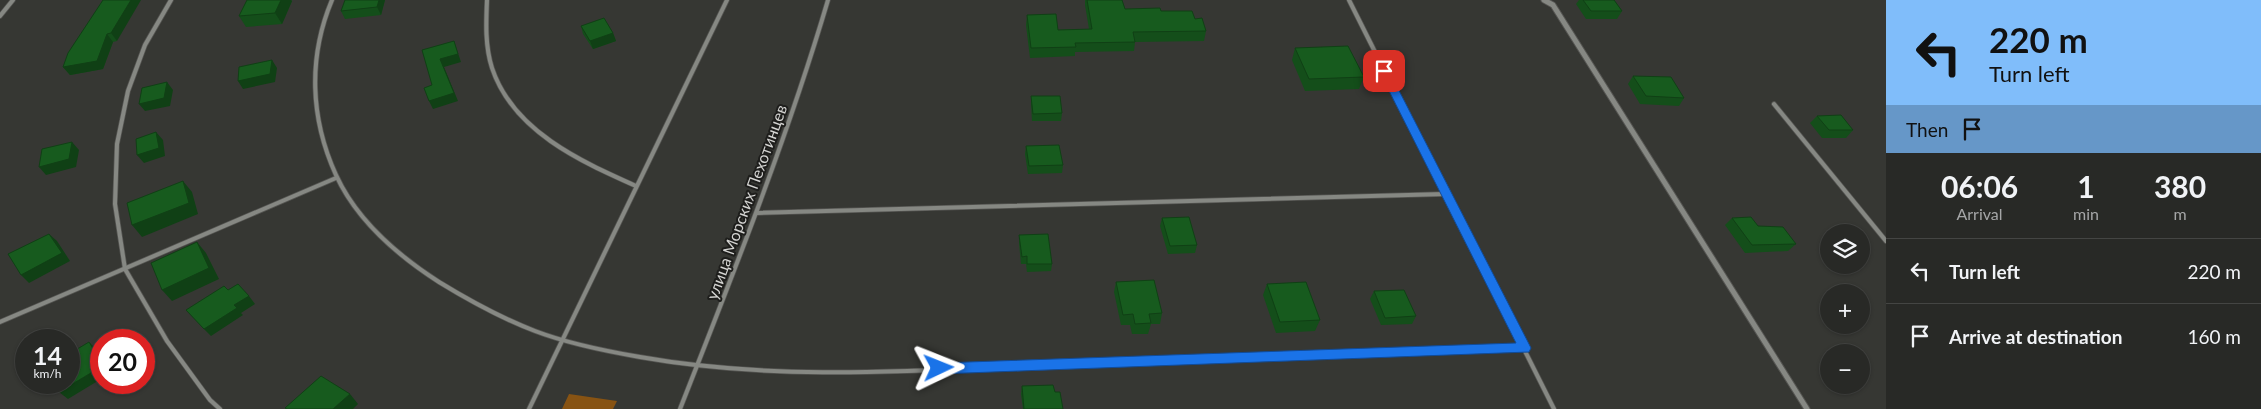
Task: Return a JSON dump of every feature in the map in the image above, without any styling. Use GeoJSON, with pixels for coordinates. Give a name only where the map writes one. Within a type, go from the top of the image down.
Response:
{"type":"FeatureCollection","features":[{"type":"Feature","properties":{"kind":"street"},"geometry":{"type":"LineString","coordinates":[[1544,0],[1553,5],[1807,409]]}},
{"type":"Feature","properties":{"kind":"lane"},"geometry":{"type":"LineString","coordinates":[[0,16],[13,0]]}},
{"type":"Feature","properties":{"kind":"lane"},"geometry":{"type":"LineString","coordinates":[[172,0],[145,44],[128,91],[116,144],[115,204],[125,269],[167,341],[210,400],[220,409]]}},
{"type":"Feature","properties":{"kind":"lane"},"geometry":{"type":"LineString","coordinates":[[332,0],[317,37],[313,66],[314,91],[323,139],[336,178],[369,226],[419,267],[483,306],[521,325],[561,340],[698,366],[802,373],[1525,348]]}},
{"type":"Feature","properties":{"kind":"lane"},"geometry":{"type":"LineString","coordinates":[[487,0],[485,46],[492,72],[507,99],[528,124],[558,148],[594,169],[636,186]]}},
{"type":"Feature","properties":{"kind":"lane"},"geometry":{"type":"LineString","coordinates":[[529,409],[727,0]]}},
{"type":"Feature","properties":{"kind":"lane","name":"улица Морских Пехотинцев"},"geometry":{"type":"LineString","coordinates":[[680,409],[757,213],[806,74],[828,0]]}},
{"type":"Feature","properties":{"kind":"lane"},"geometry":{"type":"LineString","coordinates":[[1349,0],[1554,409]]}},
{"type":"Feature","properties":{"kind":"lane"},"geometry":{"type":"LineString","coordinates":[[1774,104],[1886,241]]}},
{"type":"Feature","properties":{"kind":"lane"},"geometry":{"type":"LineString","coordinates":[[0,322],[336,178]]}},
{"type":"Feature","properties":{"kind":"lane"},"geometry":{"type":"LineString","coordinates":[[757,213],[1445,194]]}},
{"type":"Feature","properties":{"kind":"shaded area"},"geometry":{"type":"Polygon","coordinates":[[[569,394],[617,401],[613,409],[562,409],[569,394]]]}},
{"type":"Feature","properties":{"kind":"building"},"geometry":{"type":"Polygon","coordinates":[[[103,0],[131,0],[111,33],[107,34],[97,61],[63,67],[68,53],[103,0]]]}},
{"type":"Feature","properties":{"kind":"building"},"geometry":{"type":"Polygon","coordinates":[[[247,0],[281,0],[275,13],[239,16],[247,0]]]}},
{"type":"Feature","properties":{"kind":"building"},"geometry":{"type":"Polygon","coordinates":[[[345,0],[379,0],[377,7],[341,11],[345,0]]]}},
{"type":"Feature","properties":{"kind":"building"},"geometry":{"type":"Polygon","coordinates":[[[1087,0],[1122,0],[1125,9],[1160,8],[1161,11],[1192,11],[1195,19],[1202,18],[1206,31],[1133,32],[1135,42],[1075,43],[1076,47],[1031,48],[1027,15],[1056,14],[1058,30],[1092,29],[1087,0]]]}},
{"type":"Feature","properties":{"kind":"building"},"geometry":{"type":"Polygon","coordinates":[[[1583,0],[1614,0],[1622,11],[1591,11],[1583,0]]]}},
{"type":"Feature","properties":{"kind":"building"},"geometry":{"type":"Polygon","coordinates":[[[604,18],[613,33],[590,41],[581,26],[604,18]]]}},
{"type":"Feature","properties":{"kind":"building"},"geometry":{"type":"Polygon","coordinates":[[[454,41],[458,54],[440,59],[454,93],[429,101],[424,88],[432,85],[422,50],[454,41]]]}},
{"type":"Feature","properties":{"kind":"building"},"geometry":{"type":"Polygon","coordinates":[[[1348,46],[1364,77],[1309,79],[1295,48],[1348,46]]]}},
{"type":"Feature","properties":{"kind":"building"},"geometry":{"type":"Polygon","coordinates":[[[272,60],[270,74],[238,81],[239,67],[272,60]]]}},
{"type":"Feature","properties":{"kind":"building"},"geometry":{"type":"Polygon","coordinates":[[[1633,76],[1671,77],[1684,98],[1646,96],[1633,76]]]}},
{"type":"Feature","properties":{"kind":"building"},"geometry":{"type":"Polygon","coordinates":[[[167,82],[164,98],[139,104],[142,88],[167,82]]]}},
{"type":"Feature","properties":{"kind":"building"},"geometry":{"type":"Polygon","coordinates":[[[1031,96],[1060,96],[1062,113],[1033,114],[1031,96]]]}},
{"type":"Feature","properties":{"kind":"building"},"geometry":{"type":"Polygon","coordinates":[[[1841,115],[1853,130],[1829,130],[1817,116],[1841,115]]]}},
{"type":"Feature","properties":{"kind":"building"},"geometry":{"type":"Polygon","coordinates":[[[156,132],[159,148],[137,155],[136,139],[156,132]]]}},
{"type":"Feature","properties":{"kind":"building"},"geometry":{"type":"Polygon","coordinates":[[[72,142],[69,159],[39,167],[42,149],[72,142]]]}},
{"type":"Feature","properties":{"kind":"building"},"geometry":{"type":"Polygon","coordinates":[[[1059,145],[1063,165],[1029,166],[1026,146],[1059,145]]]}},
{"type":"Feature","properties":{"kind":"building"},"geometry":{"type":"Polygon","coordinates":[[[183,181],[189,203],[132,225],[127,203],[183,181]]]}},
{"type":"Feature","properties":{"kind":"building"},"geometry":{"type":"Polygon","coordinates":[[[1189,217],[1197,245],[1170,246],[1162,218],[1189,217]]]}},
{"type":"Feature","properties":{"kind":"building"},"geometry":{"type":"Polygon","coordinates":[[[1751,217],[1758,226],[1783,227],[1796,244],[1752,245],[1732,218],[1751,217]]]}},
{"type":"Feature","properties":{"kind":"building"},"geometry":{"type":"Polygon","coordinates":[[[49,234],[62,253],[21,275],[8,254],[49,234]]]}},
{"type":"Feature","properties":{"kind":"building"},"geometry":{"type":"Polygon","coordinates":[[[1048,234],[1052,264],[1027,264],[1027,256],[1022,257],[1019,235],[1048,234]]]}},
{"type":"Feature","properties":{"kind":"building"},"geometry":{"type":"Polygon","coordinates":[[[197,242],[209,268],[162,290],[151,263],[197,242]]]}},
{"type":"Feature","properties":{"kind":"building"},"geometry":{"type":"Polygon","coordinates":[[[1154,280],[1162,313],[1149,314],[1151,323],[1135,324],[1133,314],[1123,315],[1116,282],[1154,280]]]}},
{"type":"Feature","properties":{"kind":"building"},"geometry":{"type":"Polygon","coordinates":[[[1306,282],[1320,320],[1280,322],[1267,284],[1306,282]]]}},
{"type":"Feature","properties":{"kind":"building"},"geometry":{"type":"Polygon","coordinates":[[[238,284],[249,296],[234,305],[237,308],[204,329],[186,310],[224,286],[228,290],[238,284]]]}},
{"type":"Feature","properties":{"kind":"building"},"geometry":{"type":"Polygon","coordinates":[[[1404,290],[1416,316],[1385,318],[1374,291],[1404,290]]]}},
{"type":"Feature","properties":{"kind":"building"},"geometry":{"type":"Polygon","coordinates":[[[89,342],[90,344],[90,374],[80,380],[80,347],[89,342]]]}},
{"type":"Feature","properties":{"kind":"building"},"geometry":{"type":"Polygon","coordinates":[[[321,376],[350,394],[333,409],[285,408],[321,376]]]}},
{"type":"Feature","properties":{"kind":"building"},"geometry":{"type":"Polygon","coordinates":[[[1053,385],[1055,392],[1060,392],[1063,409],[1024,409],[1022,386],[1053,385]]]}},
{"type":"Feature","properties":{"kind":"route"},"geometry":{"type":"LineString","coordinates":[[939,368],[1525,348],[1384,71]]}}]}
